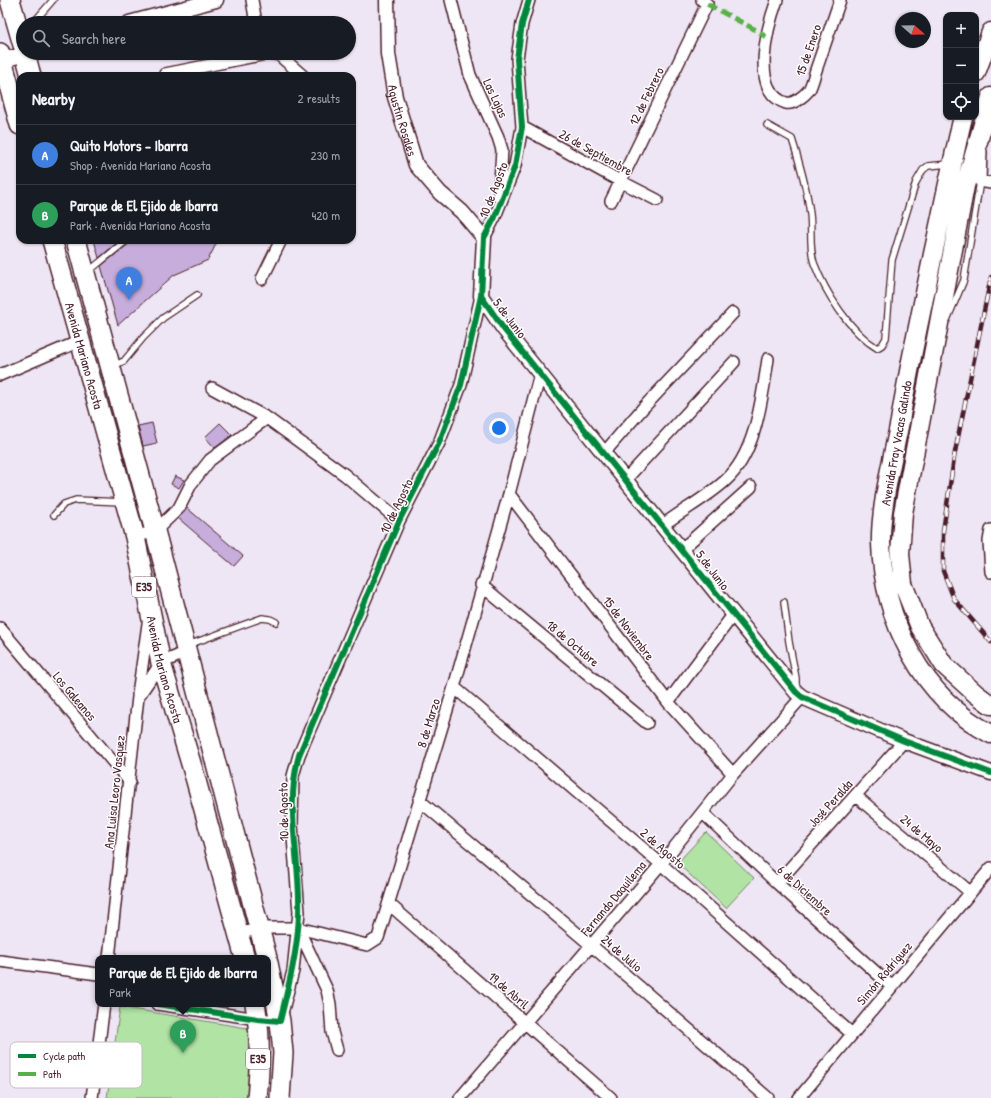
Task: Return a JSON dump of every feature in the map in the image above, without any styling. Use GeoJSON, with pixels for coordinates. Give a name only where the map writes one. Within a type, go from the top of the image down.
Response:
{"type":"FeatureCollection","features":[{"type":"Feature","properties":{"kind":"highway"},"geometry":{"type":"LineString","coordinates":[[10,0],[16,16]]}},
{"type":"Feature","properties":{"kind":"highway"},"geometry":{"type":"LineString","coordinates":[[1,58],[16,111]]}},
{"type":"Feature","properties":{"kind":"highway"},"geometry":{"type":"LineString","coordinates":[[29,60],[30,72]]}},
{"type":"Feature","properties":{"kind":"highway","name":"Avenida Mariano Acosta"},"geometry":{"type":"LineString","coordinates":[[53,244],[135,537],[161,663],[197,784],[244,955]]}},
{"type":"Feature","properties":{"kind":"highway","name":"Avenida Mariano Acosta"},"geometry":{"type":"LineString","coordinates":[[77,244],[156,531],[261,928],[266,955]]}},
{"type":"Feature","properties":{"kind":"highway","name":"E35"},"geometry":{"type":"LineString","coordinates":[[271,978],[280,1021],[284,1053],[280,1098]]}},
{"type":"Feature","properties":{"kind":"highway","name":"E35"},"geometry":{"type":"LineString","coordinates":[[256,1012],[259,1079],[257,1098]]}},
{"type":"Feature","properties":{"kind":"main road"},"geometry":{"type":"LineString","coordinates":[[979,65],[991,32]]}},
{"type":"Feature","properties":{"kind":"main road","name":"Avenida Fray Vacas Galindo"},"geometry":{"type":"LineString","coordinates":[[991,97],[965,186],[904,513],[900,554],[904,584],[920,627],[944,665],[976,694],[991,705]]}},
{"type":"Feature","properties":{"kind":"main road","name":"Avenida Fray Vacas Galindo"},"geometry":{"type":"LineString","coordinates":[[962,120],[951,164],[910,364],[884,507],[881,543],[886,584],[896,623],[914,660],[934,687],[955,709],[991,734]]}},
{"type":"Feature","properties":{"kind":"street"},"geometry":{"type":"LineString","coordinates":[[153,16],[199,2],[216,0]]}},
{"type":"Feature","properties":{"kind":"street"},"geometry":{"type":"LineString","coordinates":[[252,0],[255,16]]}},
{"type":"Feature","properties":{"kind":"street","name":"Agustin Rosales"},"geometry":{"type":"LineString","coordinates":[[387,0],[388,54],[395,97],[416,165],[440,193],[462,212],[484,238]]}},
{"type":"Feature","properties":{"kind":"street","name":"Las Lajas"},"geometry":{"type":"LineString","coordinates":[[451,0],[470,74],[498,137],[502,150],[499,209]]}},
{"type":"Feature","properties":{"kind":"street","name":"10 de Agosto"},"geometry":{"type":"LineString","coordinates":[[280,1021],[293,971],[298,928],[298,884],[292,825],[293,776],[299,755],[316,714],[399,521],[439,443],[461,385],[481,296],[484,238],[499,209],[515,166],[522,126],[517,59],[522,24],[529,0]]}},
{"type":"Feature","properties":{"kind":"street","name":"15 de Enero"},"geometry":{"type":"LineString","coordinates":[[777,0],[766,37],[764,75],[771,92],[779,100],[788,104],[794,102],[809,90],[840,0]]}},
{"type":"Feature","properties":{"kind":"street","name":"12 de Febrero"},"geometry":{"type":"LineString","coordinates":[[611,201],[704,2]]}},
{"type":"Feature","properties":{"kind":"street"},"geometry":{"type":"LineString","coordinates":[[1,58],[16,49]]}},
{"type":"Feature","properties":{"kind":"street"},"geometry":{"type":"LineString","coordinates":[[175,72],[232,60]]}},
{"type":"Feature","properties":{"kind":"street"},"geometry":{"type":"LineString","coordinates":[[285,60],[298,72]]}},
{"type":"Feature","properties":{"kind":"street","name":"26 de Septiembre"},"geometry":{"type":"LineString","coordinates":[[522,126],[657,200]]}},
{"type":"Feature","properties":{"kind":"street"},"geometry":{"type":"LineString","coordinates":[[981,130],[980,181],[991,183]]}},
{"type":"Feature","properties":{"kind":"street"},"geometry":{"type":"LineString","coordinates":[[262,279],[279,244]]}},
{"type":"Feature","properties":{"kind":"street","name":"5 de Junio"},"geometry":{"type":"LineString","coordinates":[[481,296],[491,312],[540,374],[799,695],[904,741],[991,773]]}},
{"type":"Feature","properties":{"kind":"street"},"geometry":{"type":"LineString","coordinates":[[604,453],[642,408],[733,313]]}},
{"type":"Feature","properties":{"kind":"street"},"geometry":{"type":"LineString","coordinates":[[0,375],[80,341]]}},
{"type":"Feature","properties":{"kind":"street"},"geometry":{"type":"LineString","coordinates":[[663,525],[726,481],[738,465],[750,443],[762,401],[768,359]]}},
{"type":"Feature","properties":{"kind":"street"},"geometry":{"type":"LineString","coordinates":[[626,479],[734,362]]}},
{"type":"Feature","properties":{"kind":"street","name":"8 de Marzo"},"geometry":{"type":"LineString","coordinates":[[238,934],[261,928],[298,928],[367,946],[378,938],[418,800],[454,687],[481,585],[509,494],[540,374]]}},
{"type":"Feature","properties":{"kind":"street"},"geometry":{"type":"LineString","coordinates":[[212,388],[267,418],[345,475],[399,521]]}},
{"type":"Feature","properties":{"kind":"street"},"geometry":{"type":"LineString","coordinates":[[135,537],[156,531],[179,508],[191,484],[210,460],[267,418]]}},
{"type":"Feature","properties":{"kind":"street"},"geometry":{"type":"LineString","coordinates":[[682,549],[752,487]]}},
{"type":"Feature","properties":{"kind":"street","name":"15 de Noviembre"},"geometry":{"type":"LineString","coordinates":[[509,494],[668,702],[733,774]]}},
{"type":"Feature","properties":{"kind":"street"},"geometry":{"type":"LineString","coordinates":[[991,530],[989,540],[991,572]]}},
{"type":"Feature","properties":{"kind":"street","name":"18 de Octubre"},"geometry":{"type":"LineString","coordinates":[[481,585],[647,723]]}},
{"type":"Feature","properties":{"kind":"street"},"geometry":{"type":"LineString","coordinates":[[668,702],[733,614]]}},
{"type":"Feature","properties":{"kind":"street"},"geometry":{"type":"LineString","coordinates":[[138,697],[150,615]]}},
{"type":"Feature","properties":{"kind":"street","name":"Los Galeanos"},"geometry":{"type":"LineString","coordinates":[[0,628],[130,782]]}},
{"type":"Feature","properties":{"kind":"street"},"geometry":{"type":"LineString","coordinates":[[161,663],[186,649]]}},
{"type":"Feature","properties":{"kind":"street","name":"Ana Luisa Leoro Vasquez"},"geometry":{"type":"LineString","coordinates":[[110,955],[138,697],[161,663]]}},
{"type":"Feature","properties":{"kind":"street","name":"2 de Agosto"},"geometry":{"type":"LineString","coordinates":[[454,687],[660,864],[852,1034]]}},
{"type":"Feature","properties":{"kind":"street","name":"Fernando Daquilema"},"geometry":{"type":"LineString","coordinates":[[460,1098],[526,1024],[592,946],[799,695]]}},
{"type":"Feature","properties":{"kind":"street","name":"José Peralda"},"geometry":{"type":"LineString","coordinates":[[777,883],[904,741]]}},
{"type":"Feature","properties":{"kind":"street","name":"24 de Mayo"},"geometry":{"type":"LineString","coordinates":[[856,796],[970,892]]}},
{"type":"Feature","properties":{"kind":"street","name":"24 de Julio"},"geometry":{"type":"LineString","coordinates":[[418,800],[592,946],[768,1098]]}},
{"type":"Feature","properties":{"kind":"street","name":"6 de Diciembre"},"geometry":{"type":"LineString","coordinates":[[703,812],[777,883],[891,986]]}},
{"type":"Feature","properties":{"kind":"street","name":"Simón Rodríguez"},"geometry":{"type":"LineString","coordinates":[[799,1098],[991,868]]}},
{"type":"Feature","properties":{"kind":"street","name":"19 de Abril"},"geometry":{"type":"LineString","coordinates":[[389,904],[611,1098]]}},
{"type":"Feature","properties":{"kind":"street"},"geometry":{"type":"LineString","coordinates":[[298,928],[327,990],[330,1004],[332,1032],[337,1050]]}},
{"type":"Feature","properties":{"kind":"street"},"geometry":{"type":"LineString","coordinates":[[0,961],[95,974]]}},
{"type":"Feature","properties":{"kind":"street"},"geometry":{"type":"LineString","coordinates":[[99,1042],[104,1007]]}},
{"type":"Feature","properties":{"kind":"street"},"geometry":{"type":"LineString","coordinates":[[194,1007],[256,1012],[280,1021]]}},
{"type":"Feature","properties":{"kind":"street"},"geometry":{"type":"LineString","coordinates":[[92,1098],[93,1088]]}},
{"type":"Feature","properties":{"kind":"lane"},"geometry":{"type":"LineString","coordinates":[[44,16],[54,0]]}},
{"type":"Feature","properties":{"kind":"lane"},"geometry":{"type":"LineString","coordinates":[[767,125],[792,139],[806,185],[810,216],[811,246],[817,268],[846,319],[867,342],[877,348],[882,345],[886,338],[892,260],[916,182],[923,170],[928,166],[951,164]]}},
{"type":"Feature","properties":{"kind":"lane"},"geometry":{"type":"LineString","coordinates":[[934,352],[964,280],[980,181]]}},
{"type":"Feature","properties":{"kind":"lane"},"geometry":{"type":"LineString","coordinates":[[85,274],[122,244]]}},
{"type":"Feature","properties":{"kind":"lane"},"geometry":{"type":"LineString","coordinates":[[111,367],[124,361],[143,338],[163,318],[196,295]]}},
{"type":"Feature","properties":{"kind":"lane"},"geometry":{"type":"LineString","coordinates":[[54,515],[64,504],[76,500],[125,502]]}},
{"type":"Feature","properties":{"kind":"lane"},"geometry":{"type":"LineString","coordinates":[[784,602],[789,642],[799,695]]}},
{"type":"Feature","properties":{"kind":"lane"},"geometry":{"type":"LineString","coordinates":[[186,649],[262,618],[270,619],[276,622]]}},
{"type":"Feature","properties":{"kind":"green space"},"geometry":{"type":"Polygon","coordinates":[[[706,832],[754,878],[726,908],[677,863],[706,832]]]}},
{"type":"Feature","properties":{"kind":"green space"},"geometry":{"type":"Polygon","coordinates":[[[120,1007],[253,1029],[251,1098],[107,1098],[108,1088],[142,1088],[142,1042],[115,1042],[120,1007]]]}},
{"type":"Feature","properties":{"kind":"building"},"geometry":{"type":"Polygon","coordinates":[[[95,244],[115,244],[99,258],[95,244]]]}},
{"type":"Feature","properties":{"kind":"building"},"geometry":{"type":"Polygon","coordinates":[[[129,244],[216,244],[208,260],[174,275],[118,325],[101,266],[129,244]]]}},
{"type":"Feature","properties":{"kind":"building"},"geometry":{"type":"Polygon","coordinates":[[[152,423],[157,443],[143,446],[138,426],[152,423]]]}},
{"type":"Feature","properties":{"kind":"building"},"geometry":{"type":"Polygon","coordinates":[[[220,423],[232,435],[215,448],[205,437],[220,423]]]}},
{"type":"Feature","properties":{"kind":"building"},"geometry":{"type":"Polygon","coordinates":[[[175,476],[184,480],[179,488],[171,484],[175,476]]]}},
{"type":"Feature","properties":{"kind":"building"},"geometry":{"type":"Polygon","coordinates":[[[187,508],[243,556],[234,566],[178,518],[187,508]]]}},
{"type":"Feature","properties":{"kind":"railway"},"geometry":{"type":"LineString","coordinates":[[991,277],[955,452],[943,531],[943,571],[954,599],[991,642]]}},
{"type":"Feature","properties":{"kind":"marked path"},"geometry":{"type":"LineString","coordinates":[[707,4],[756,30],[766,37]]}},
{"type":"Feature","properties":{"kind":"cycle path"},"geometry":{"type":"LineString","coordinates":[[177,1007],[280,1021],[287,994],[297,940],[299,913],[298,873],[293,815],[293,795],[299,755],[399,521],[439,443],[461,385],[481,296],[484,238],[495,217],[515,166],[522,127],[517,59],[522,24],[529,0]]}},
{"type":"Feature","properties":{"kind":"cycle path"},"geometry":{"type":"LineString","coordinates":[[481,296],[503,328],[796,692],[802,697],[904,741],[991,773]]}},
{"type":"Feature","properties":{"kind":"place","name":"Quito Motors - Ibarra"},"geometry":{"type":"Point","coordinates":[129,300]}},
{"type":"Feature","properties":{"kind":"place","name":"Parque de El Ejido de Ibarra"},"geometry":{"type":"Point","coordinates":[183,1053]}}]}
